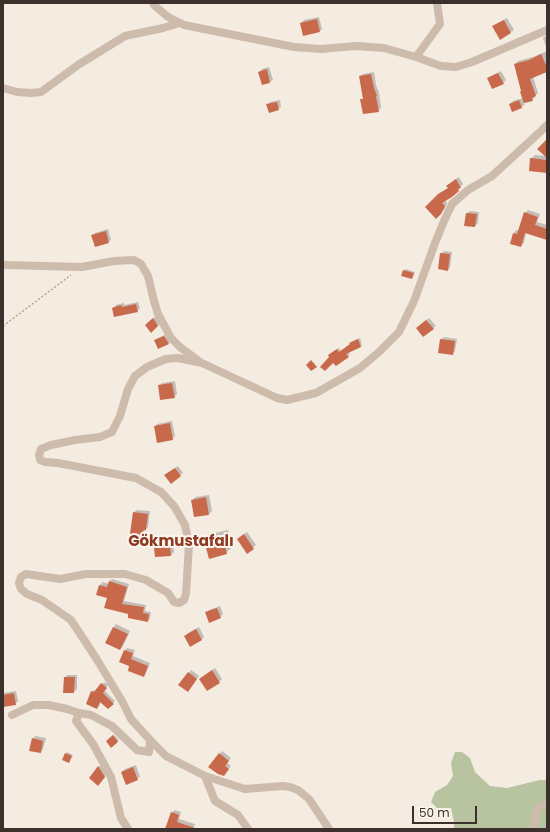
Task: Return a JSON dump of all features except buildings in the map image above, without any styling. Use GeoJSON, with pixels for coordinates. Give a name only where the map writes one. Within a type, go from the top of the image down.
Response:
{"type":"FeatureCollection","features":[{"type":"Feature","properties":{"kind":"street"},"geometry":{"type":"LineString","coordinates":[[153,3],[168,17],[184,24],[294,47],[321,49],[356,46],[384,48],[441,66],[456,67],[472,62],[547,30]]}},
{"type":"Feature","properties":{"kind":"street"},"geometry":{"type":"LineString","coordinates":[[416,57],[440,24],[437,3]]}},
{"type":"Feature","properties":{"kind":"street"},"geometry":{"type":"LineString","coordinates":[[3,88],[24,93],[41,92],[78,65],[125,36],[180,23]]}},
{"type":"Feature","properties":{"kind":"street"},"geometry":{"type":"LineString","coordinates":[[329,829],[309,799],[298,790],[283,786],[245,789],[205,776],[166,756],[131,719],[96,658],[71,620],[42,600],[27,594],[21,589],[19,583],[21,577],[26,574],[60,579],[86,574],[125,574],[146,580],[168,594],[174,602],[179,603],[184,600],[186,594],[189,544],[185,525],[174,506],[161,492],[136,478],[58,463],[45,462],[40,460],[39,455],[41,450],[51,445],[100,437],[112,432],[120,416],[128,389],[135,376],[148,367],[166,359],[178,358],[202,364],[277,398],[287,400],[316,393],[360,368],[379,352],[398,332],[414,301],[435,243],[452,204],[468,190],[492,176],[547,125]]}},
{"type":"Feature","properties":{"kind":"street"},"geometry":{"type":"LineString","coordinates":[[3,265],[82,266],[114,261],[134,260],[141,264],[148,276],[158,314],[171,338],[202,364]]}},
{"type":"Feature","properties":{"kind":"street"},"geometry":{"type":"LineString","coordinates":[[12,715],[33,705],[49,705],[91,715],[112,726],[137,750],[149,752],[150,740]]}},
{"type":"Feature","properties":{"kind":"street"},"geometry":{"type":"LineString","coordinates":[[79,713],[76,721],[93,744],[111,777],[121,818],[128,829]]}},
{"type":"Feature","properties":{"kind":"street"},"geometry":{"type":"LineString","coordinates":[[205,776],[215,801],[238,815],[248,829]]}},
{"type":"Feature","properties":{"kind":"street"},"geometry":{"type":"LineString","coordinates":[[533,829],[536,809],[547,803]]}},
{"type":"Feature","properties":{"kind":"path"},"geometry":{"type":"LineString","coordinates":[[3,326],[82,266]]}},
{"type":"Feature","properties":{"kind":"green space"},"geometry":{"type":"Polygon","coordinates":[[[455,752],[462,752],[470,758],[475,772],[490,786],[507,788],[540,780],[547,780],[547,829],[454,829],[451,808],[437,808],[431,802],[435,792],[447,785],[453,776],[451,763],[455,752]]]}},
{"type":"Feature","properties":{"kind":"district","name":"Gökmustafalı"},"geometry":{"type":"Point","coordinates":[181,542]}}]}
